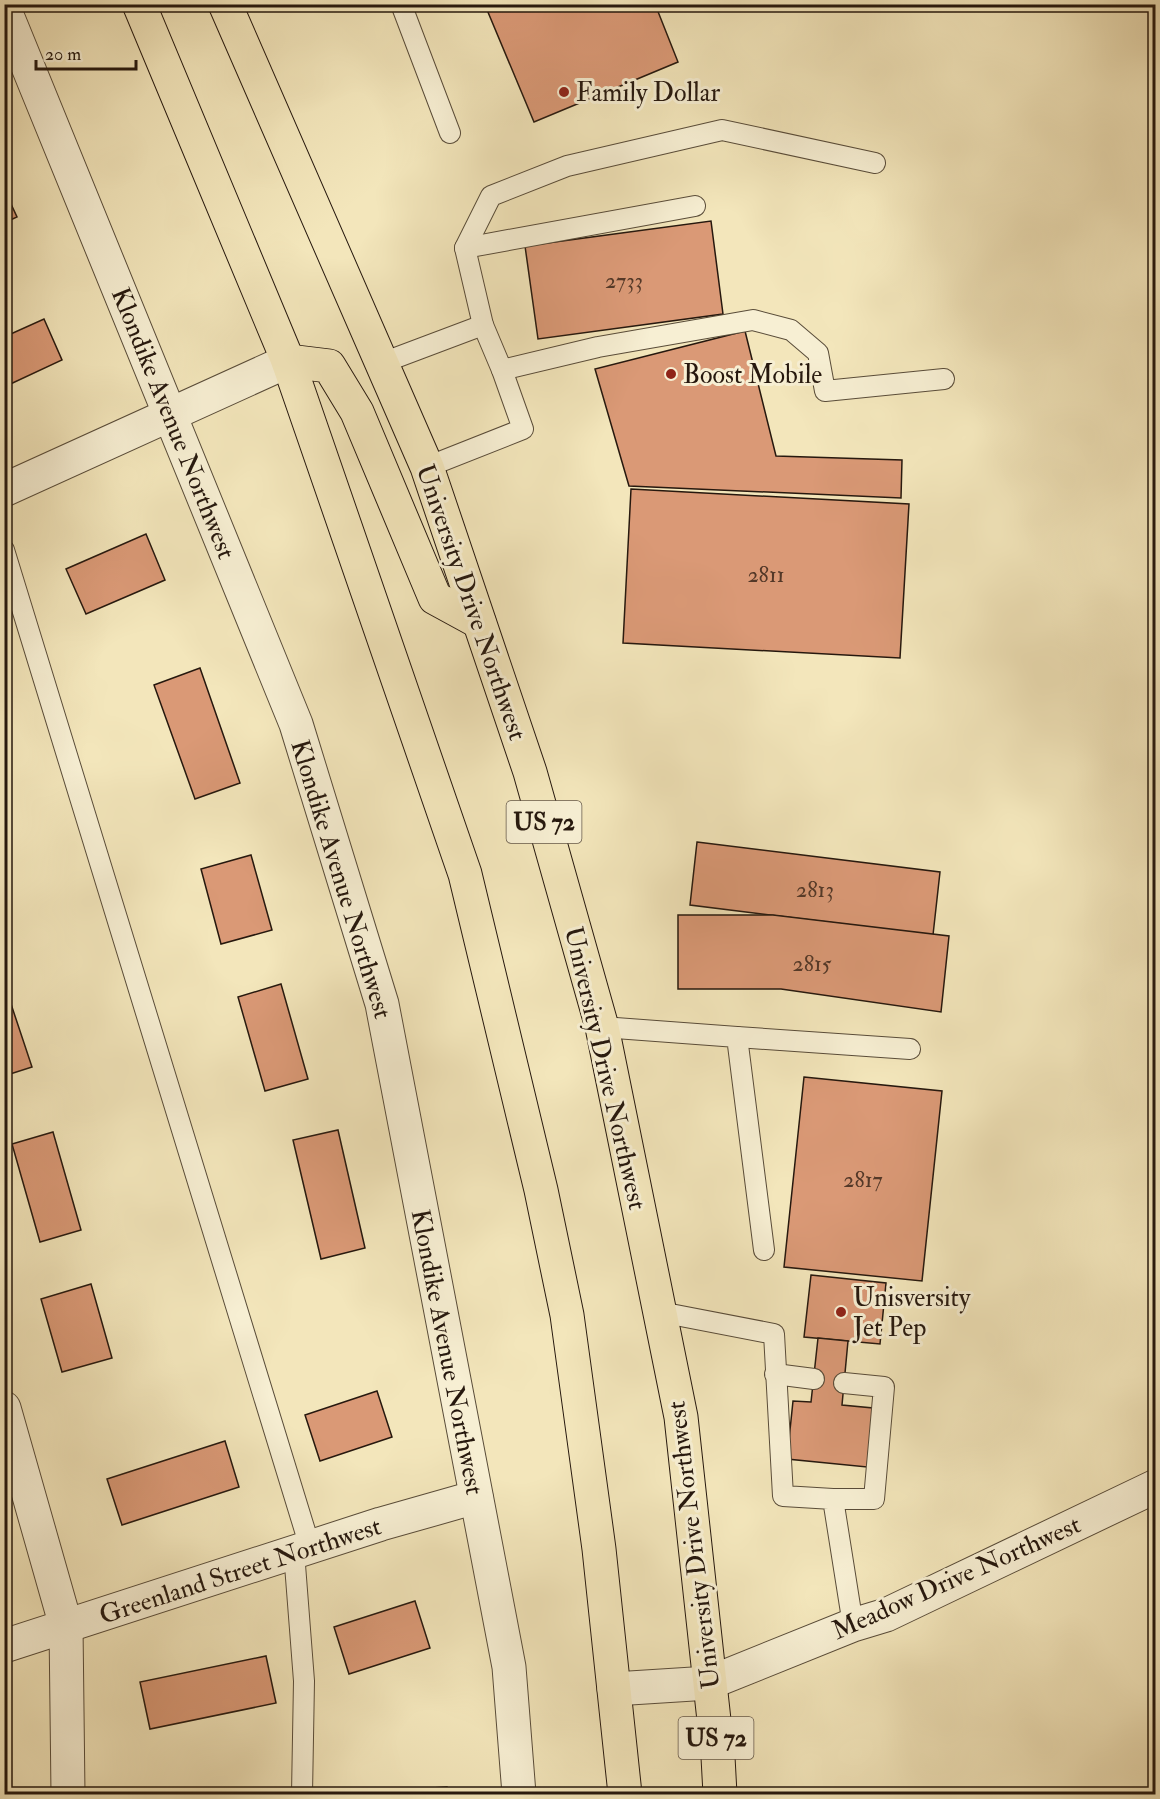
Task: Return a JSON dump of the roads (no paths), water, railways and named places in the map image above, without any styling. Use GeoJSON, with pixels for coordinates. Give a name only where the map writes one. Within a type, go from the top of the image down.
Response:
{"type":"FeatureCollection","features":[{"type":"Feature","properties":{"kind":"highway"},"geometry":{"type":"LineString","coordinates":[[140,4],[288,360],[465,874],[542,1190],[567,1315],[599,1549],[625,1794]]}},
{"type":"Feature","properties":{"kind":"highway","name":"University Drive Northwest"},"geometry":{"type":"LineString","coordinates":[[225,4],[427,467],[530,772],[602,1027],[681,1417],[720,1794]]}},
{"type":"Feature","properties":{"kind":"highway"},"geometry":{"type":"LineString","coordinates":[[288,360],[329,366],[357,412],[435,598],[479,622]]}},
{"type":"Feature","properties":{"kind":"street","name":"Klondike Avenue Northwest"},"geometry":{"type":"LineString","coordinates":[[4,8],[296,724],[382,1004],[509,1667],[519,1794]]}},
{"type":"Feature","properties":{"kind":"street"},"geometry":{"type":"LineString","coordinates":[[4,490],[171,416],[288,360]]}},
{"type":"Feature","properties":{"kind":"street"},"geometry":{"type":"LineString","coordinates":[[4,1408],[66,1626],[68,1794]]}},
{"type":"Feature","properties":{"kind":"street","name":"Meadow Drive Northwest"},"geometry":{"type":"LineString","coordinates":[[614,1689],[709,1683],[853,1625],[886,1615],[1155,1486]]}},
{"type":"Feature","properties":{"kind":"street","name":"Greenland Street Northwest"},"geometry":{"type":"LineString","coordinates":[[4,1646],[302,1550],[476,1497]]}},
{"type":"Feature","properties":{"kind":"lane"},"geometry":{"type":"LineString","coordinates":[[401,4],[450,133]]}},
{"type":"Feature","properties":{"kind":"lane"},"geometry":{"type":"LineString","coordinates":[[427,467],[523,429],[483,325],[465,248],[491,196],[567,166],[722,130],[875,163]]}},
{"type":"Feature","properties":{"kind":"lane"},"geometry":{"type":"LineString","coordinates":[[465,248],[695,206]]}},
{"type":"Feature","properties":{"kind":"lane"},"geometry":{"type":"LineString","coordinates":[[502,370],[598,347],[753,320],[791,330],[818,353],[825,391],[944,379]]}},
{"type":"Feature","properties":{"kind":"lane"},"geometry":{"type":"LineString","coordinates":[[382,363],[483,325]]}},
{"type":"Feature","properties":{"kind":"lane"},"geometry":{"type":"LineString","coordinates":[[4,550],[302,1550],[304,1682],[302,1794]]}},
{"type":"Feature","properties":{"kind":"lane"},"geometry":{"type":"LineString","coordinates":[[602,1027],[910,1049]]}},
{"type":"Feature","properties":{"kind":"lane"},"geometry":{"type":"LineString","coordinates":[[737,1036],[764,1250]]}},
{"type":"Feature","properties":{"kind":"lane"},"geometry":{"type":"LineString","coordinates":[[660,1312],[774,1334],[783,1496],[874,1499],[884,1387],[844,1383]]}},
{"type":"Feature","properties":{"kind":"lane"},"geometry":{"type":"LineString","coordinates":[[775,1374],[814,1379]]}},
{"type":"Feature","properties":{"kind":"lane"},"geometry":{"type":"LineString","coordinates":[[833,1499],[853,1625]]}},
{"type":"Feature","properties":{"kind":"place","name":"Family Dollar"},"geometry":{"type":"Point","coordinates":[564,92]}},
{"type":"Feature","properties":{"kind":"place","name":"Boost Mobile"},"geometry":{"type":"Point","coordinates":[671,374]}},
{"type":"Feature","properties":{"kind":"place","name":"Unisversity Jet Pep"},"geometry":{"type":"Point","coordinates":[841,1312]}}]}
